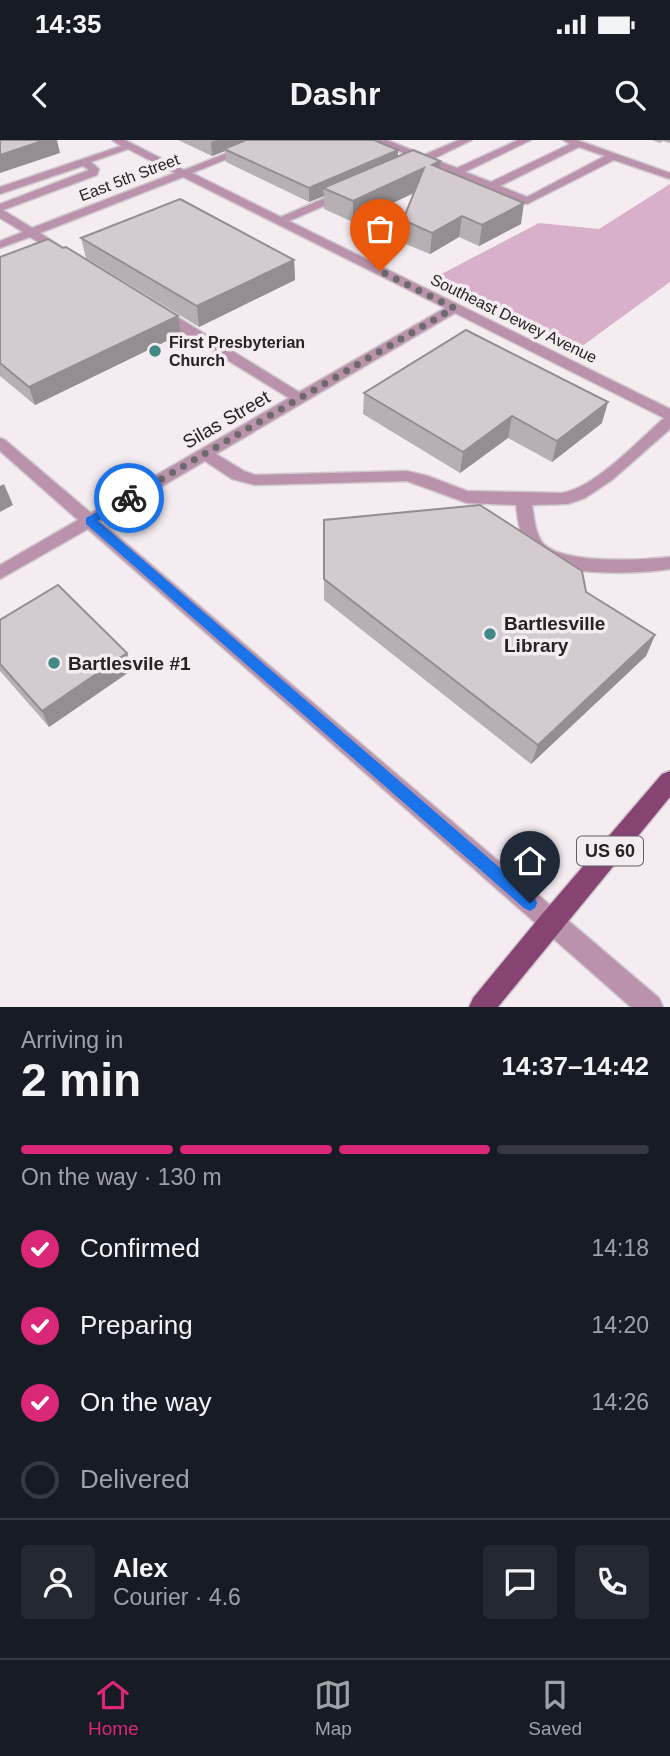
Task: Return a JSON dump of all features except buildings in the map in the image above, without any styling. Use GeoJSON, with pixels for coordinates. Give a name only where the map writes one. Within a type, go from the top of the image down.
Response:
{"type":"FeatureCollection","features":[{"type":"Feature","properties":{"kind":"main road","name":"US 60"},"geometry":{"type":"LineString","coordinates":[[482,1007],[551,921],[670,782]]}},
{"type":"Feature","properties":{"kind":"street","name":"East 5th Street"},"geometry":{"type":"LineString","coordinates":[[0,245],[270,140]]}},
{"type":"Feature","properties":{"kind":"street"},"geometry":{"type":"LineString","coordinates":[[379,140],[527,201],[613,156]]}},
{"type":"Feature","properties":{"kind":"street"},"geometry":{"type":"LineString","coordinates":[[395,146],[411,140]]}},
{"type":"Feature","properties":{"kind":"street"},"geometry":{"type":"LineString","coordinates":[[402,167],[467,140]]}},
{"type":"Feature","properties":{"kind":"street"},"geometry":{"type":"LineString","coordinates":[[457,172],[526,140]]}},
{"type":"Feature","properties":{"kind":"street","name":"Southeast Dewey Avenue"},"geometry":{"type":"LineString","coordinates":[[123,142],[670,415]]}},
{"type":"Feature","properties":{"kind":"street"},"geometry":{"type":"LineString","coordinates":[[0,191],[84,162],[123,142]]}},
{"type":"Feature","properties":{"kind":"street"},"geometry":{"type":"LineString","coordinates":[[492,186],[573,142],[669,176]]}},
{"type":"Feature","properties":{"kind":"street"},"geometry":{"type":"LineString","coordinates":[[0,211],[93,173],[93,169],[84,162]]}},
{"type":"Feature","properties":{"kind":"street"},"geometry":{"type":"LineString","coordinates":[[281,221],[354,188]]}},
{"type":"Feature","properties":{"kind":"street"},"geometry":{"type":"LineString","coordinates":[[0,211],[78,261]]}},
{"type":"Feature","properties":{"kind":"street"},"geometry":{"type":"LineString","coordinates":[[148,305],[300,398]]}},
{"type":"Feature","properties":{"kind":"street","name":"Silas Street"},"geometry":{"type":"LineString","coordinates":[[0,573],[454,308]]}},
{"type":"Feature","properties":{"kind":"street"},"geometry":{"type":"LineString","coordinates":[[656,408],[670,397]]}},
{"type":"Feature","properties":{"kind":"street"},"geometry":{"type":"LineString","coordinates":[[205,454],[238,475],[255,480],[407,476],[422,478],[445,491],[468,497],[568,498],[590,487],[670,421]]}},
{"type":"Feature","properties":{"kind":"street"},"geometry":{"type":"LineString","coordinates":[[0,443],[650,1007]]}},
{"type":"Feature","properties":{"kind":"street"},"geometry":{"type":"LineString","coordinates":[[523,498],[532,540],[538,549],[549,557],[563,562],[647,565],[670,563]]}},
{"type":"Feature","properties":{"kind":"shaded area"},"geometry":{"type":"Polygon","coordinates":[[[670,184],[670,282],[574,352],[428,281],[539,223],[599,229],[670,184]]]}},
{"type":"Feature","properties":{"kind":"way so far"},"geometry":{"type":"LineString","coordinates":[[129,498],[454,308],[380,271]]}},
{"type":"Feature","properties":{"kind":"place","name":"First Presbyterian Church"},"geometry":{"type":"Point","coordinates":[155,351]}},
{"type":"Feature","properties":{"kind":"place","name":"Bartlesville Library"},"geometry":{"type":"Point","coordinates":[490,634]}},
{"type":"Feature","properties":{"kind":"place","name":"Bartlesvile #1"},"geometry":{"type":"Point","coordinates":[54,663]}},
{"type":"Feature","properties":{"kind":"route"},"geometry":{"type":"LineString","coordinates":[[129,498],[90,521],[530,903]]}}]}
